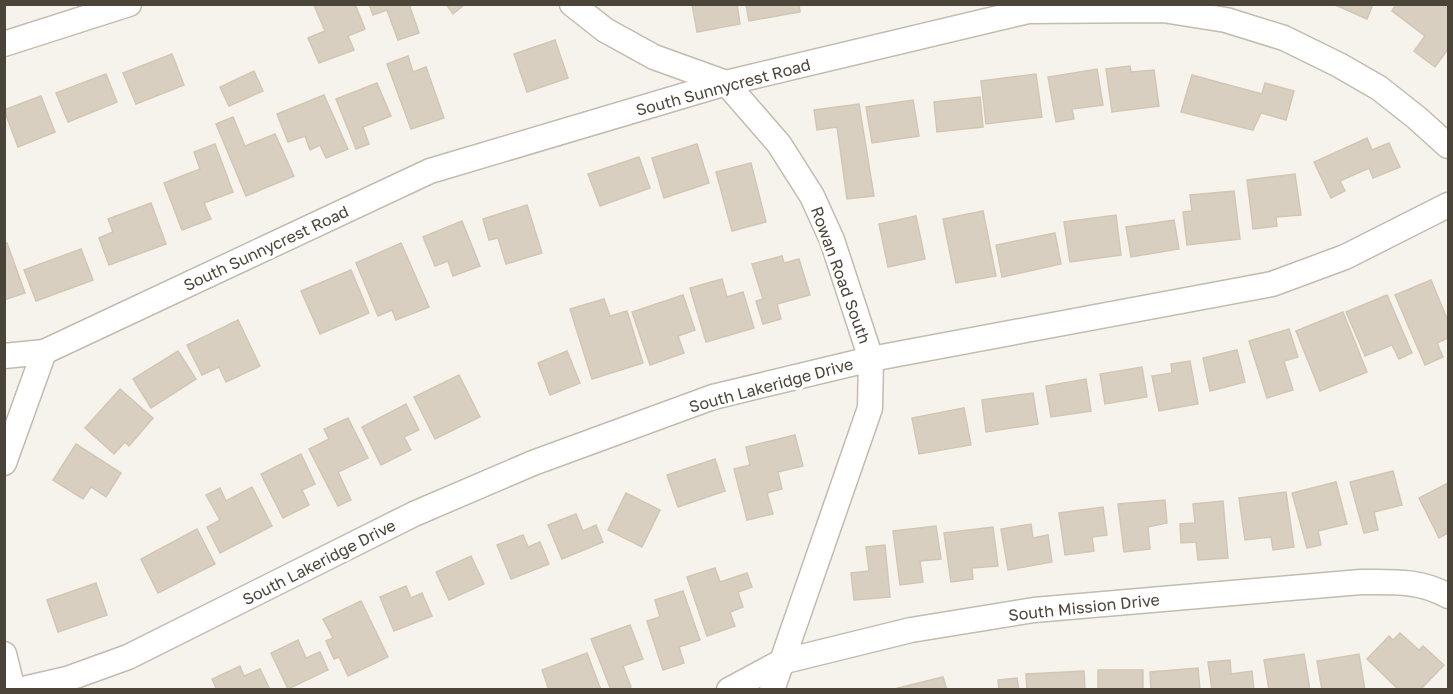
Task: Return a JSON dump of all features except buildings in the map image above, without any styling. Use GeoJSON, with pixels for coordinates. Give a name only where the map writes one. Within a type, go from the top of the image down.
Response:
{"type":"FeatureCollection","features":[{"type":"Feature","properties":{"kind":"street"},"geometry":{"type":"LineString","coordinates":[[4,44],[129,4]]}},
{"type":"Feature","properties":{"kind":"street","name":"Rowan Road South"},"geometry":{"type":"LineString","coordinates":[[572,4],[605,30],[654,57],[726,83],[779,144],[812,196],[832,240],[872,359],[870,408],[772,690]]}},
{"type":"Feature","properties":{"kind":"street","name":"South Sunnycrest Road"},"geometry":{"type":"LineString","coordinates":[[4,356],[44,352],[430,171],[726,83],[1029,8],[1162,10],[1226,20],[1284,38],[1340,65],[1379,88],[1449,146]]}},
{"type":"Feature","properties":{"kind":"street","name":"South Lakeridge Drive"},"geometry":{"type":"LineString","coordinates":[[19,690],[67,679],[128,657],[414,514],[533,463],[713,397],[872,359],[1272,284],[1345,257],[1449,206]]}},
{"type":"Feature","properties":{"kind":"street"},"geometry":{"type":"LineString","coordinates":[[4,463],[44,352]]}},
{"type":"Feature","properties":{"kind":"street","name":"South Mission Drive"},"geometry":{"type":"LineString","coordinates":[[729,690],[781,662],[911,630],[1034,610],[1361,582],[1411,583],[1436,588],[1449,596]]}},
{"type":"Feature","properties":{"kind":"street"},"geometry":{"type":"LineString","coordinates":[[4,654],[13,690]]}}]}
